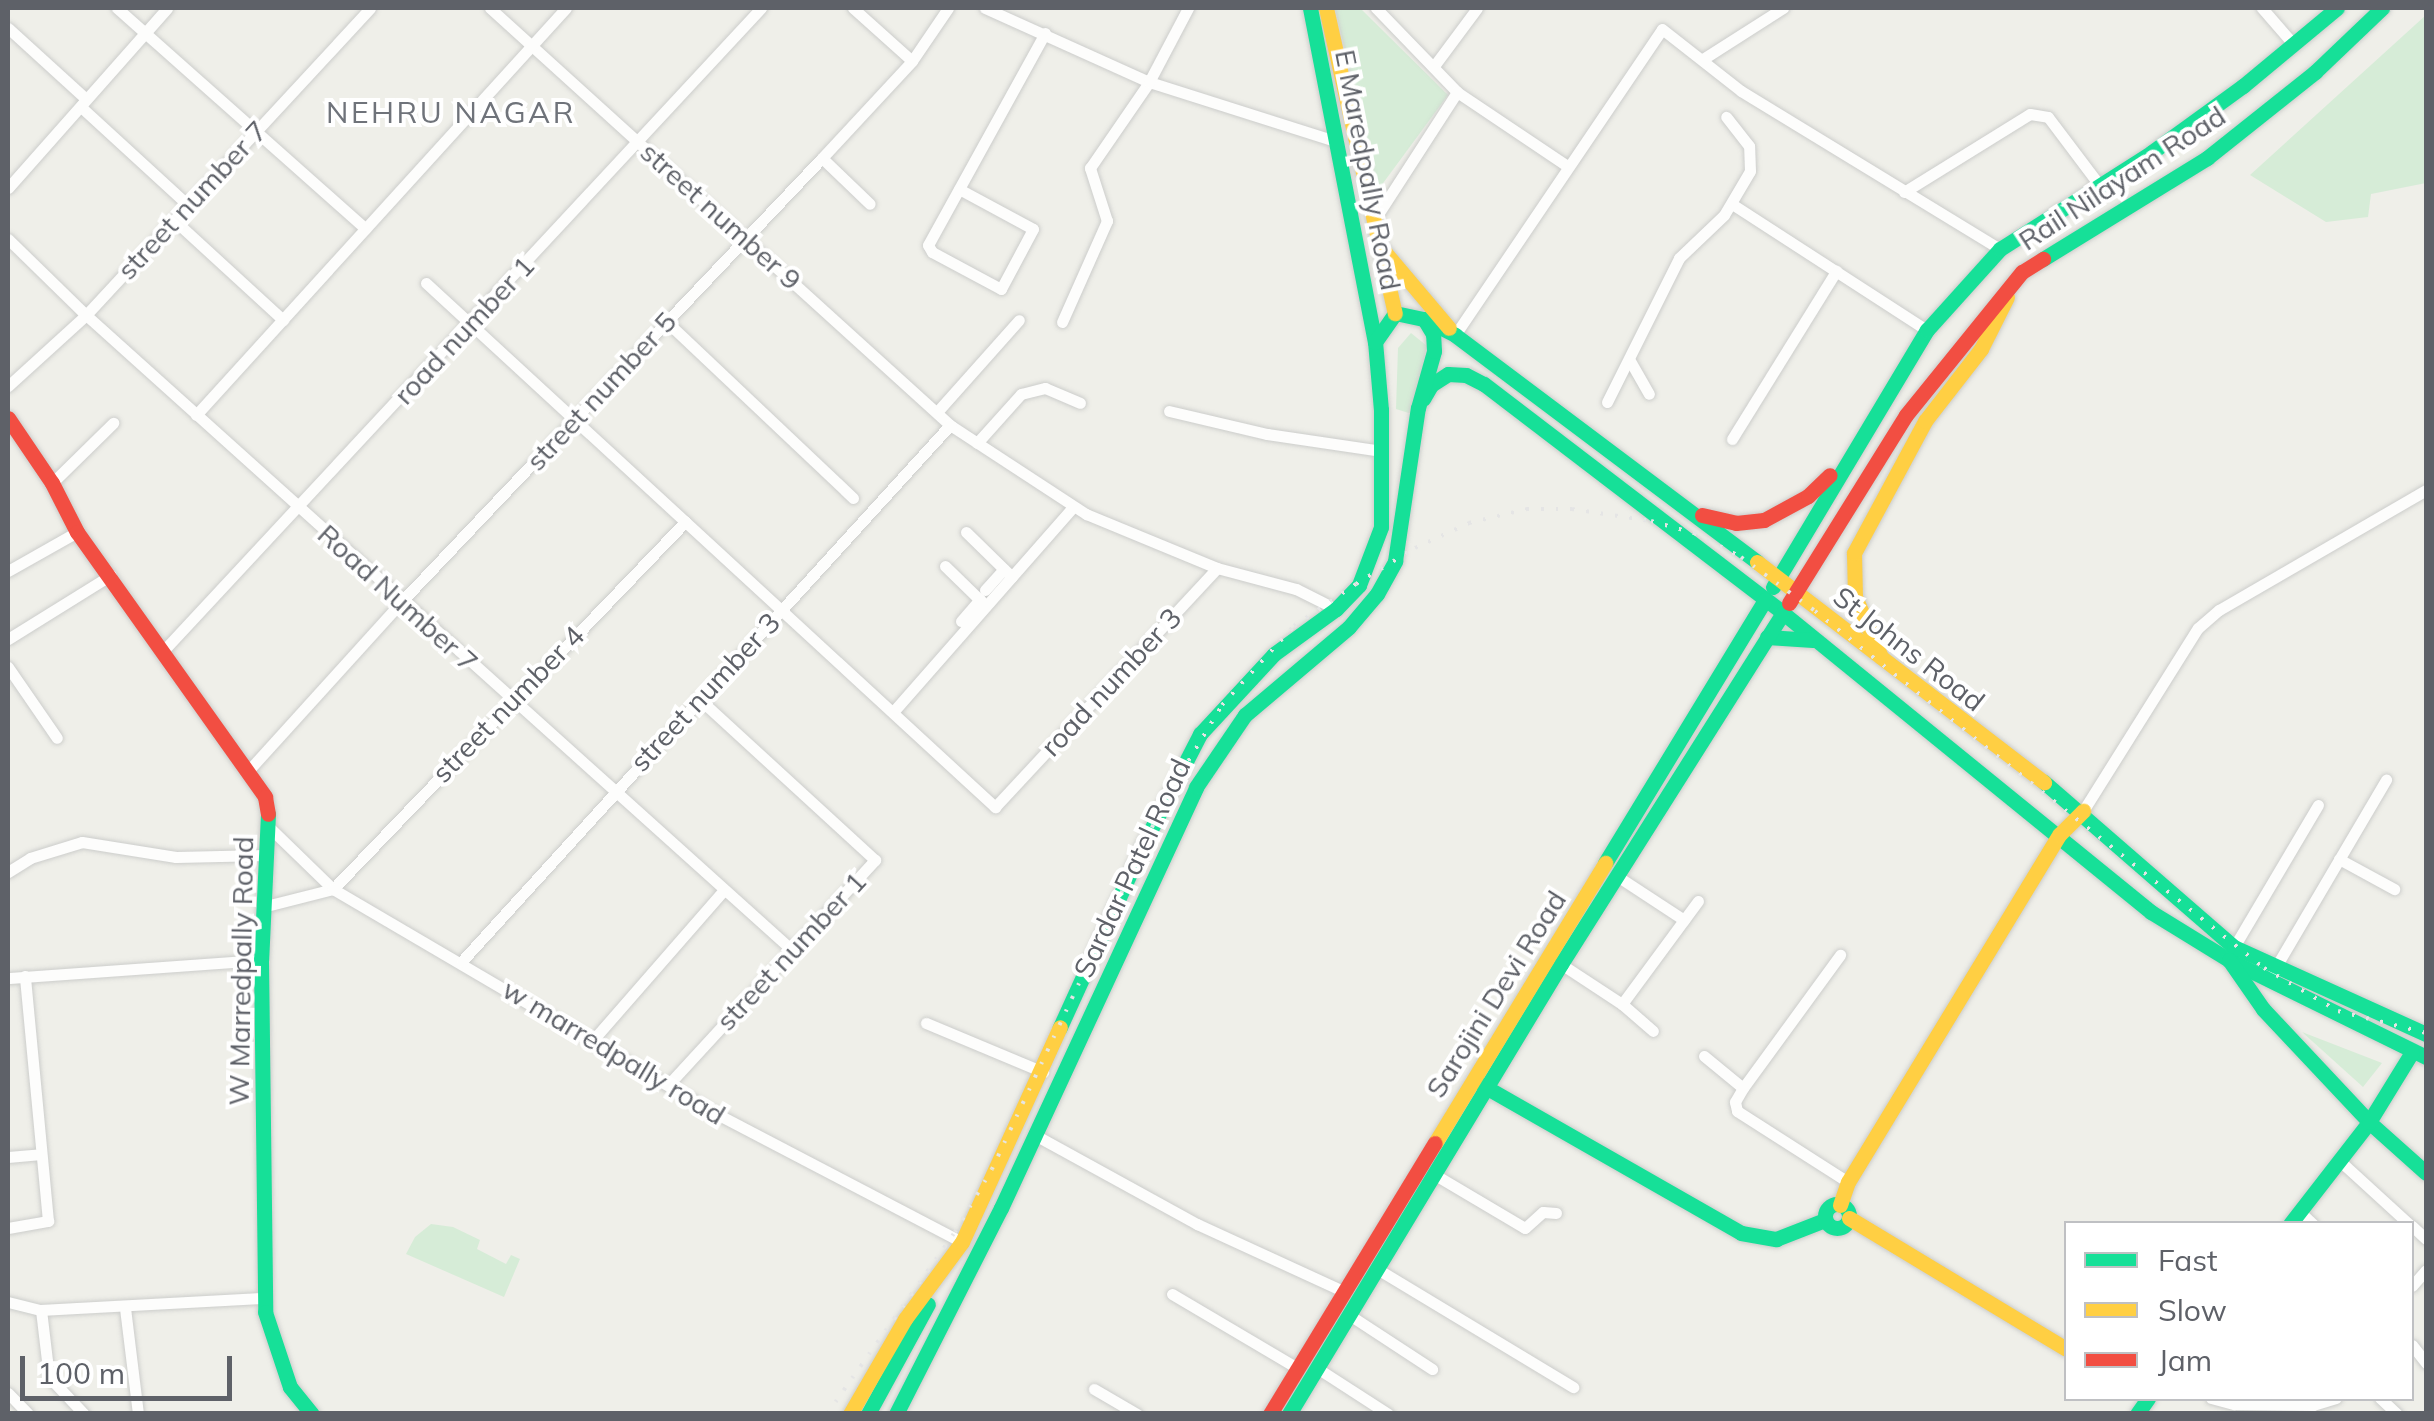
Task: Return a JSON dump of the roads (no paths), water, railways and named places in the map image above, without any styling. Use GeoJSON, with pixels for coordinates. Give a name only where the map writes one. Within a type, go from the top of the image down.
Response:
{"type":"FeatureCollection","features":[{"type":"Feature","properties":{"kind":"main road","name":"E Maredpally Road"},"geometry":{"type":"LineString","coordinates":[[1310,8],[1375,342]]}},
{"type":"Feature","properties":{"kind":"main road","name":"E Maredpally Road"},"geometry":{"type":"LineString","coordinates":[[1326,8],[1395,314]]}},
{"type":"Feature","properties":{"kind":"main road","name":"Rail Nilayam Road"},"geometry":{"type":"LineString","coordinates":[[1764,600],[1927,330],[2000,249],[2100,186],[2229,96],[2337,8]]}},
{"type":"Feature","properties":{"kind":"main road","name":"Rail Nilayam Road"},"geometry":{"type":"LineString","coordinates":[[1789,619],[1796,593],[1906,414],[2012,282],[2055,248],[2120,214],[2249,126],[2315,72],[2382,8]]}},
{"type":"Feature","properties":{"kind":"main road"},"geometry":{"type":"LineString","coordinates":[[2229,96],[2249,126]]}},
{"type":"Feature","properties":{"kind":"main road"},"geometry":{"type":"LineString","coordinates":[[1378,243],[1455,335]]}},
{"type":"Feature","properties":{"kind":"main road"},"geometry":{"type":"LineString","coordinates":[[1883,661],[1855,596],[1854,552],[1925,421],[1981,349],[2012,282]]}},
{"type":"Feature","properties":{"kind":"main road"},"geometry":{"type":"LineString","coordinates":[[1375,342],[1382,326],[1395,314]]}},
{"type":"Feature","properties":{"kind":"main road","name":"St Johns Road"},"geometry":{"type":"LineString","coordinates":[[1395,314],[1424,318],[1455,335],[1686,508],[2082,811],[2232,954]]}},
{"type":"Feature","properties":{"kind":"main road","name":"Sardar Patel Road"},"geometry":{"type":"LineString","coordinates":[[880,1412],[957,1288],[1035,1135],[1196,787],[1216,752],[1244,715],[1349,628],[1378,594],[1395,561],[1418,408],[1434,352],[1433,334],[1424,318]]}},
{"type":"Feature","properties":{"kind":"main road","name":"Sardar Patel Road"},"geometry":{"type":"LineString","coordinates":[[850,1414],[905,1320],[962,1242],[1043,1072],[1143,844],[1200,734],[1274,654],[1336,609],[1358,586],[1373,555],[1380,527],[1382,451],[1375,342]]}},
{"type":"Feature","properties":{"kind":"main road","name":"St Johns Road"},"geometry":{"type":"LineString","coordinates":[[1418,408],[1431,385],[1448,374],[1484,384],[1819,642],[2060,834],[2151,912],[2420,1055]]}},
{"type":"Feature","properties":{"kind":"main road","name":"W Marredpally Road"},"geometry":{"type":"LineString","coordinates":[[9,428],[52,483],[77,532],[265,797],[270,828],[264,855],[261,960],[265,1312],[290,1386],[312,1414]]}},
{"type":"Feature","properties":{"kind":"main road"},"geometry":{"type":"LineString","coordinates":[[1686,508],[1736,524],[1764,520],[1808,496],[1845,461]]}},
{"type":"Feature","properties":{"kind":"main road"},"geometry":{"type":"LineString","coordinates":[[1788,563],[1789,576],[1802,580],[1808,575]]}},
{"type":"Feature","properties":{"kind":"main road","name":"Sarojini Devi Road"},"geometry":{"type":"LineString","coordinates":[[1270,1414],[1764,600]]}},
{"type":"Feature","properties":{"kind":"main road"},"geometry":{"type":"LineString","coordinates":[[1789,619],[1795,608],[1812,605]]}},
{"type":"Feature","properties":{"kind":"main road"},"geometry":{"type":"LineString","coordinates":[[1755,615],[1768,610],[1774,614],[1770,633],[1819,642]]}},
{"type":"Feature","properties":{"kind":"main road","name":"Sarojini Devi Road"},"geometry":{"type":"LineString","coordinates":[[1289,1414],[1437,1176],[1561,964],[1770,633],[1789,619]]}},
{"type":"Feature","properties":{"kind":"main road"},"geometry":{"type":"LineString","coordinates":[[1473,1079],[1741,1233],[1776,1239],[1825,1220],[1838,1229],[1848,1182],[2060,834],[2082,811]]}},
{"type":"Feature","properties":{"kind":"main road"},"geometry":{"type":"LineString","coordinates":[[2232,954],[2264,1009],[2370,1122],[2426,1173]]}},
{"type":"Feature","properties":{"kind":"main road","name":"St Johns Road"},"geometry":{"type":"LineString","coordinates":[[2272,974],[2426,1034]]}},
{"type":"Feature","properties":{"kind":"main road"},"geometry":{"type":"LineString","coordinates":[[2301,1220],[2420,1055]]}},
{"type":"Feature","properties":{"kind":"main road"},"geometry":{"type":"LineString","coordinates":[[1844,1212],[2064,1348]]}},
{"type":"Feature","properties":{"kind":"main road"},"geometry":{"type":"LineString","coordinates":[[880,1412],[962,1242]]}},
{"type":"Feature","properties":{"kind":"street"},"geometry":{"type":"LineString","coordinates":[[118,8],[365,228]]}},
{"type":"Feature","properties":{"kind":"street"},"geometry":{"type":"LineString","coordinates":[[10,179],[84,103],[167,8]]}},
{"type":"Feature","properties":{"kind":"street","name":"street number 7"},"geometry":{"type":"LineString","coordinates":[[8,386],[86,315],[370,8]]}},
{"type":"Feature","properties":{"kind":"street","name":"street number 9"},"geometry":{"type":"LineString","coordinates":[[490,8],[950,425]]}},
{"type":"Feature","properties":{"kind":"street"},"geometry":{"type":"LineString","coordinates":[[196,415],[566,8]]}},
{"type":"Feature","properties":{"kind":"street","name":"road number 1"},"geometry":{"type":"LineString","coordinates":[[164,650],[761,8]]}},
{"type":"Feature","properties":{"kind":"street"},"geometry":{"type":"LineString","coordinates":[[854,8],[912,60]]}},
{"type":"Feature","properties":{"kind":"street","name":"street number 5"},"geometry":{"type":"LineString","coordinates":[[248,771],[402,601],[912,60],[948,8]]}},
{"type":"Feature","properties":{"kind":"street"},"geometry":{"type":"LineString","coordinates":[[985,8],[1150,82],[1338,142]]}},
{"type":"Feature","properties":{"kind":"street"},"geometry":{"type":"LineString","coordinates":[[1062,322],[1107,221],[1090,168],[1150,82],[1188,8]]}},
{"type":"Feature","properties":{"kind":"street"},"geometry":{"type":"LineString","coordinates":[[1376,8],[1458,92],[1567,166]]}},
{"type":"Feature","properties":{"kind":"street"},"geometry":{"type":"LineString","coordinates":[[1392,21],[1401,8]]}},
{"type":"Feature","properties":{"kind":"street"},"geometry":{"type":"LineString","coordinates":[[1434,66],[1477,8]]}},
{"type":"Feature","properties":{"kind":"street"},"geometry":{"type":"LineString","coordinates":[[1703,58],[1782,8]]}},
{"type":"Feature","properties":{"kind":"street"},"geometry":{"type":"LineString","coordinates":[[2262,8],[2294,45]]}},
{"type":"Feature","properties":{"kind":"street"},"geometry":{"type":"LineString","coordinates":[[8,28],[188,205]]}},
{"type":"Feature","properties":{"kind":"street"},"geometry":{"type":"LineString","coordinates":[[1455,335],[1662,29],[1742,91],[2000,249]]}},
{"type":"Feature","properties":{"kind":"street"},"geometry":{"type":"LineString","coordinates":[[959,189],[1032,229],[1002,289],[929,249],[959,189],[1045,33]]}},
{"type":"Feature","properties":{"kind":"street"},"geometry":{"type":"LineString","coordinates":[[1372,222],[1458,92]]}},
{"type":"Feature","properties":{"kind":"street"},"geometry":{"type":"LineString","coordinates":[[1904,192],[2030,114],[2048,117],[2100,186]]}},
{"type":"Feature","properties":{"kind":"street"},"geometry":{"type":"LineString","coordinates":[[1607,402],[1679,258],[1732,204],[1750,160],[1744,137],[1726,117]]}},
{"type":"Feature","properties":{"kind":"street"},"geometry":{"type":"LineString","coordinates":[[822,158],[870,204]]}},
{"type":"Feature","properties":{"kind":"street"},"geometry":{"type":"LineString","coordinates":[[1732,204],[1927,330]]}},
{"type":"Feature","properties":{"kind":"street"},"geometry":{"type":"LineString","coordinates":[[174,220],[283,320]]}},
{"type":"Feature","properties":{"kind":"street","name":"Road Number 7"},"geometry":{"type":"LineString","coordinates":[[8,239],[298,508],[793,951]]}},
{"type":"Feature","properties":{"kind":"street"},"geometry":{"type":"LineString","coordinates":[[1732,439],[1836,270]]}},
{"type":"Feature","properties":{"kind":"street","name":"road number 3"},"geometry":{"type":"LineString","coordinates":[[426,283],[994,806],[1218,568]]}},
{"type":"Feature","properties":{"kind":"street"},"geometry":{"type":"LineString","coordinates":[[936,412],[1019,320]]}},
{"type":"Feature","properties":{"kind":"street"},"geometry":{"type":"LineString","coordinates":[[667,322],[853,498]]}},
{"type":"Feature","properties":{"kind":"street"},"geometry":{"type":"LineString","coordinates":[[1628,360],[1649,394]]}},
{"type":"Feature","properties":{"kind":"street"},"geometry":{"type":"LineString","coordinates":[[978,443],[1021,394],[1045,388],[1080,403]]}},
{"type":"Feature","properties":{"kind":"street"},"geometry":{"type":"LineString","coordinates":[[1169,411],[1267,434],[1382,451]]}},
{"type":"Feature","properties":{"kind":"street"},"geometry":{"type":"LineString","coordinates":[[52,483],[113,422]]}},
{"type":"Feature","properties":{"kind":"street"},"geometry":{"type":"LineString","coordinates":[[950,425],[1073,507],[1218,568],[1296,589],[1336,609]]}},
{"type":"Feature","properties":{"kind":"street","name":"street number 3"},"geometry":{"type":"LineString","coordinates":[[462,961],[950,425]]}},
{"type":"Feature","properties":{"kind":"street"},"geometry":{"type":"LineString","coordinates":[[2082,811],[2198,628],[2219,610],[2426,490]]}},
{"type":"Feature","properties":{"kind":"street"},"geometry":{"type":"LineString","coordinates":[[961,621],[1073,507]]}},
{"type":"Feature","properties":{"kind":"street","name":"street number 4"},"geometry":{"type":"LineString","coordinates":[[333,889],[510,700],[685,522]]}},
{"type":"Feature","properties":{"kind":"street"},"geometry":{"type":"LineString","coordinates":[[8,571],[77,532]]}},
{"type":"Feature","properties":{"kind":"street"},"geometry":{"type":"LineString","coordinates":[[966,532],[1008,573]]}},
{"type":"Feature","properties":{"kind":"street"},"geometry":{"type":"LineString","coordinates":[[946,566],[984,599]]}},
{"type":"Feature","properties":{"kind":"street"},"geometry":{"type":"LineString","coordinates":[[8,639],[111,575]]}},
{"type":"Feature","properties":{"kind":"street"},"geometry":{"type":"LineString","coordinates":[[893,712],[984,599]]}},
{"type":"Feature","properties":{"kind":"street"},"geometry":{"type":"LineString","coordinates":[[8,667],[57,738]]}},
{"type":"Feature","properties":{"kind":"street","name":"street number 1"},"geometry":{"type":"LineString","coordinates":[[668,1085],[875,860],[698,699]]}},
{"type":"Feature","properties":{"kind":"street"},"geometry":{"type":"LineString","coordinates":[[2272,974],[2386,780]]}},
{"type":"Feature","properties":{"kind":"street"},"geometry":{"type":"LineString","coordinates":[[2232,954],[2318,805]]}},
{"type":"Feature","properties":{"kind":"street"},"geometry":{"type":"LineString","coordinates":[[270,828],[333,889]]}},
{"type":"Feature","properties":{"kind":"street"},"geometry":{"type":"LineString","coordinates":[[8,872],[30,858],[82,842],[176,857],[264,855]]}},
{"type":"Feature","properties":{"kind":"street"},"geometry":{"type":"LineString","coordinates":[[2339,859],[2394,889]]}},
{"type":"Feature","properties":{"kind":"street"},"geometry":{"type":"LineString","coordinates":[[1617,876],[1684,920]]}},
{"type":"Feature","properties":{"kind":"street","name":"w marredpally road"},"geometry":{"type":"LineString","coordinates":[[262,907],[333,889],[668,1085],[962,1242]]}},
{"type":"Feature","properties":{"kind":"street"},"geometry":{"type":"LineString","coordinates":[[592,1040],[724,890]]}},
{"type":"Feature","properties":{"kind":"street"},"geometry":{"type":"LineString","coordinates":[[1622,1004],[1698,901]]}},
{"type":"Feature","properties":{"kind":"street"},"geometry":{"type":"LineString","coordinates":[[1840,956],[1734,1102],[1737,1111],[1848,1182]]}},
{"type":"Feature","properties":{"kind":"street"},"geometry":{"type":"LineString","coordinates":[[8,978],[261,960]]}},
{"type":"Feature","properties":{"kind":"street"},"geometry":{"type":"LineString","coordinates":[[1561,964],[1622,1004],[1653,1031]]}},
{"type":"Feature","properties":{"kind":"street"},"geometry":{"type":"LineString","coordinates":[[8,1228],[48,1222],[25,976]]}},
{"type":"Feature","properties":{"kind":"street"},"geometry":{"type":"LineString","coordinates":[[926,1023],[1043,1072]]}},
{"type":"Feature","properties":{"kind":"street"},"geometry":{"type":"LineString","coordinates":[[1704,1056],[1743,1088]]}},
{"type":"Feature","properties":{"kind":"street"},"geometry":{"type":"LineString","coordinates":[[1035,1135],[1197,1224],[1345,1292]]}},
{"type":"Feature","properties":{"kind":"street"},"geometry":{"type":"LineString","coordinates":[[8,1157],[41,1154]]}},
{"type":"Feature","properties":{"kind":"street"},"geometry":{"type":"LineString","coordinates":[[2340,1161],[2406,1221]]}},
{"type":"Feature","properties":{"kind":"street"},"geometry":{"type":"LineString","coordinates":[[1437,1176],[1525,1228],[1543,1212],[1556,1213]]}},
{"type":"Feature","properties":{"kind":"street"},"geometry":{"type":"LineString","coordinates":[[1378,1270],[1573,1387]]}},
{"type":"Feature","properties":{"kind":"street"},"geometry":{"type":"LineString","coordinates":[[1172,1294],[1298,1368]]}},
{"type":"Feature","properties":{"kind":"street"},"geometry":{"type":"LineString","coordinates":[[8,1302],[41,1310],[265,1298]]}},
{"type":"Feature","properties":{"kind":"street"},"geometry":{"type":"LineString","coordinates":[[125,1308],[138,1414]]}},
{"type":"Feature","properties":{"kind":"street"},"geometry":{"type":"LineString","coordinates":[[41,1310],[49,1377],[84,1414]]}},
{"type":"Feature","properties":{"kind":"street"},"geometry":{"type":"LineString","coordinates":[[1351,1316],[1432,1369]]}},
{"type":"Feature","properties":{"kind":"street"},"geometry":{"type":"LineString","coordinates":[[1317,1368],[1388,1414]]}},
{"type":"Feature","properties":{"kind":"street"},"geometry":{"type":"LineString","coordinates":[[1094,1389],[1137,1414]]}},
{"type":"Feature","properties":{"kind":"street"},"geometry":{"type":"LineString","coordinates":[[8,1394],[28,1414]]}},
{"type":"Feature","properties":{"kind":"street"},"geometry":{"type":"LineString","coordinates":[[2222,1401],[2316,1402]]}},
{"type":"Feature","properties":{"kind":"railway"},"geometry":{"type":"LineString","coordinates":[[827,1414],[955,1232],[992,1169],[1166,798],[1222,705],[1294,626],[1356,584],[1415,548],[1469,523],[1527,509],[1572,509],[1651,521],[1694,533],[1741,557],[1815,611],[2264,968],[2338,1011],[2426,1033]]}},
{"type":"Feature","properties":{"kind":"district","name":"NEHRU NAGAR"},"geometry":{"type":"Point","coordinates":[451,112]}}]}
